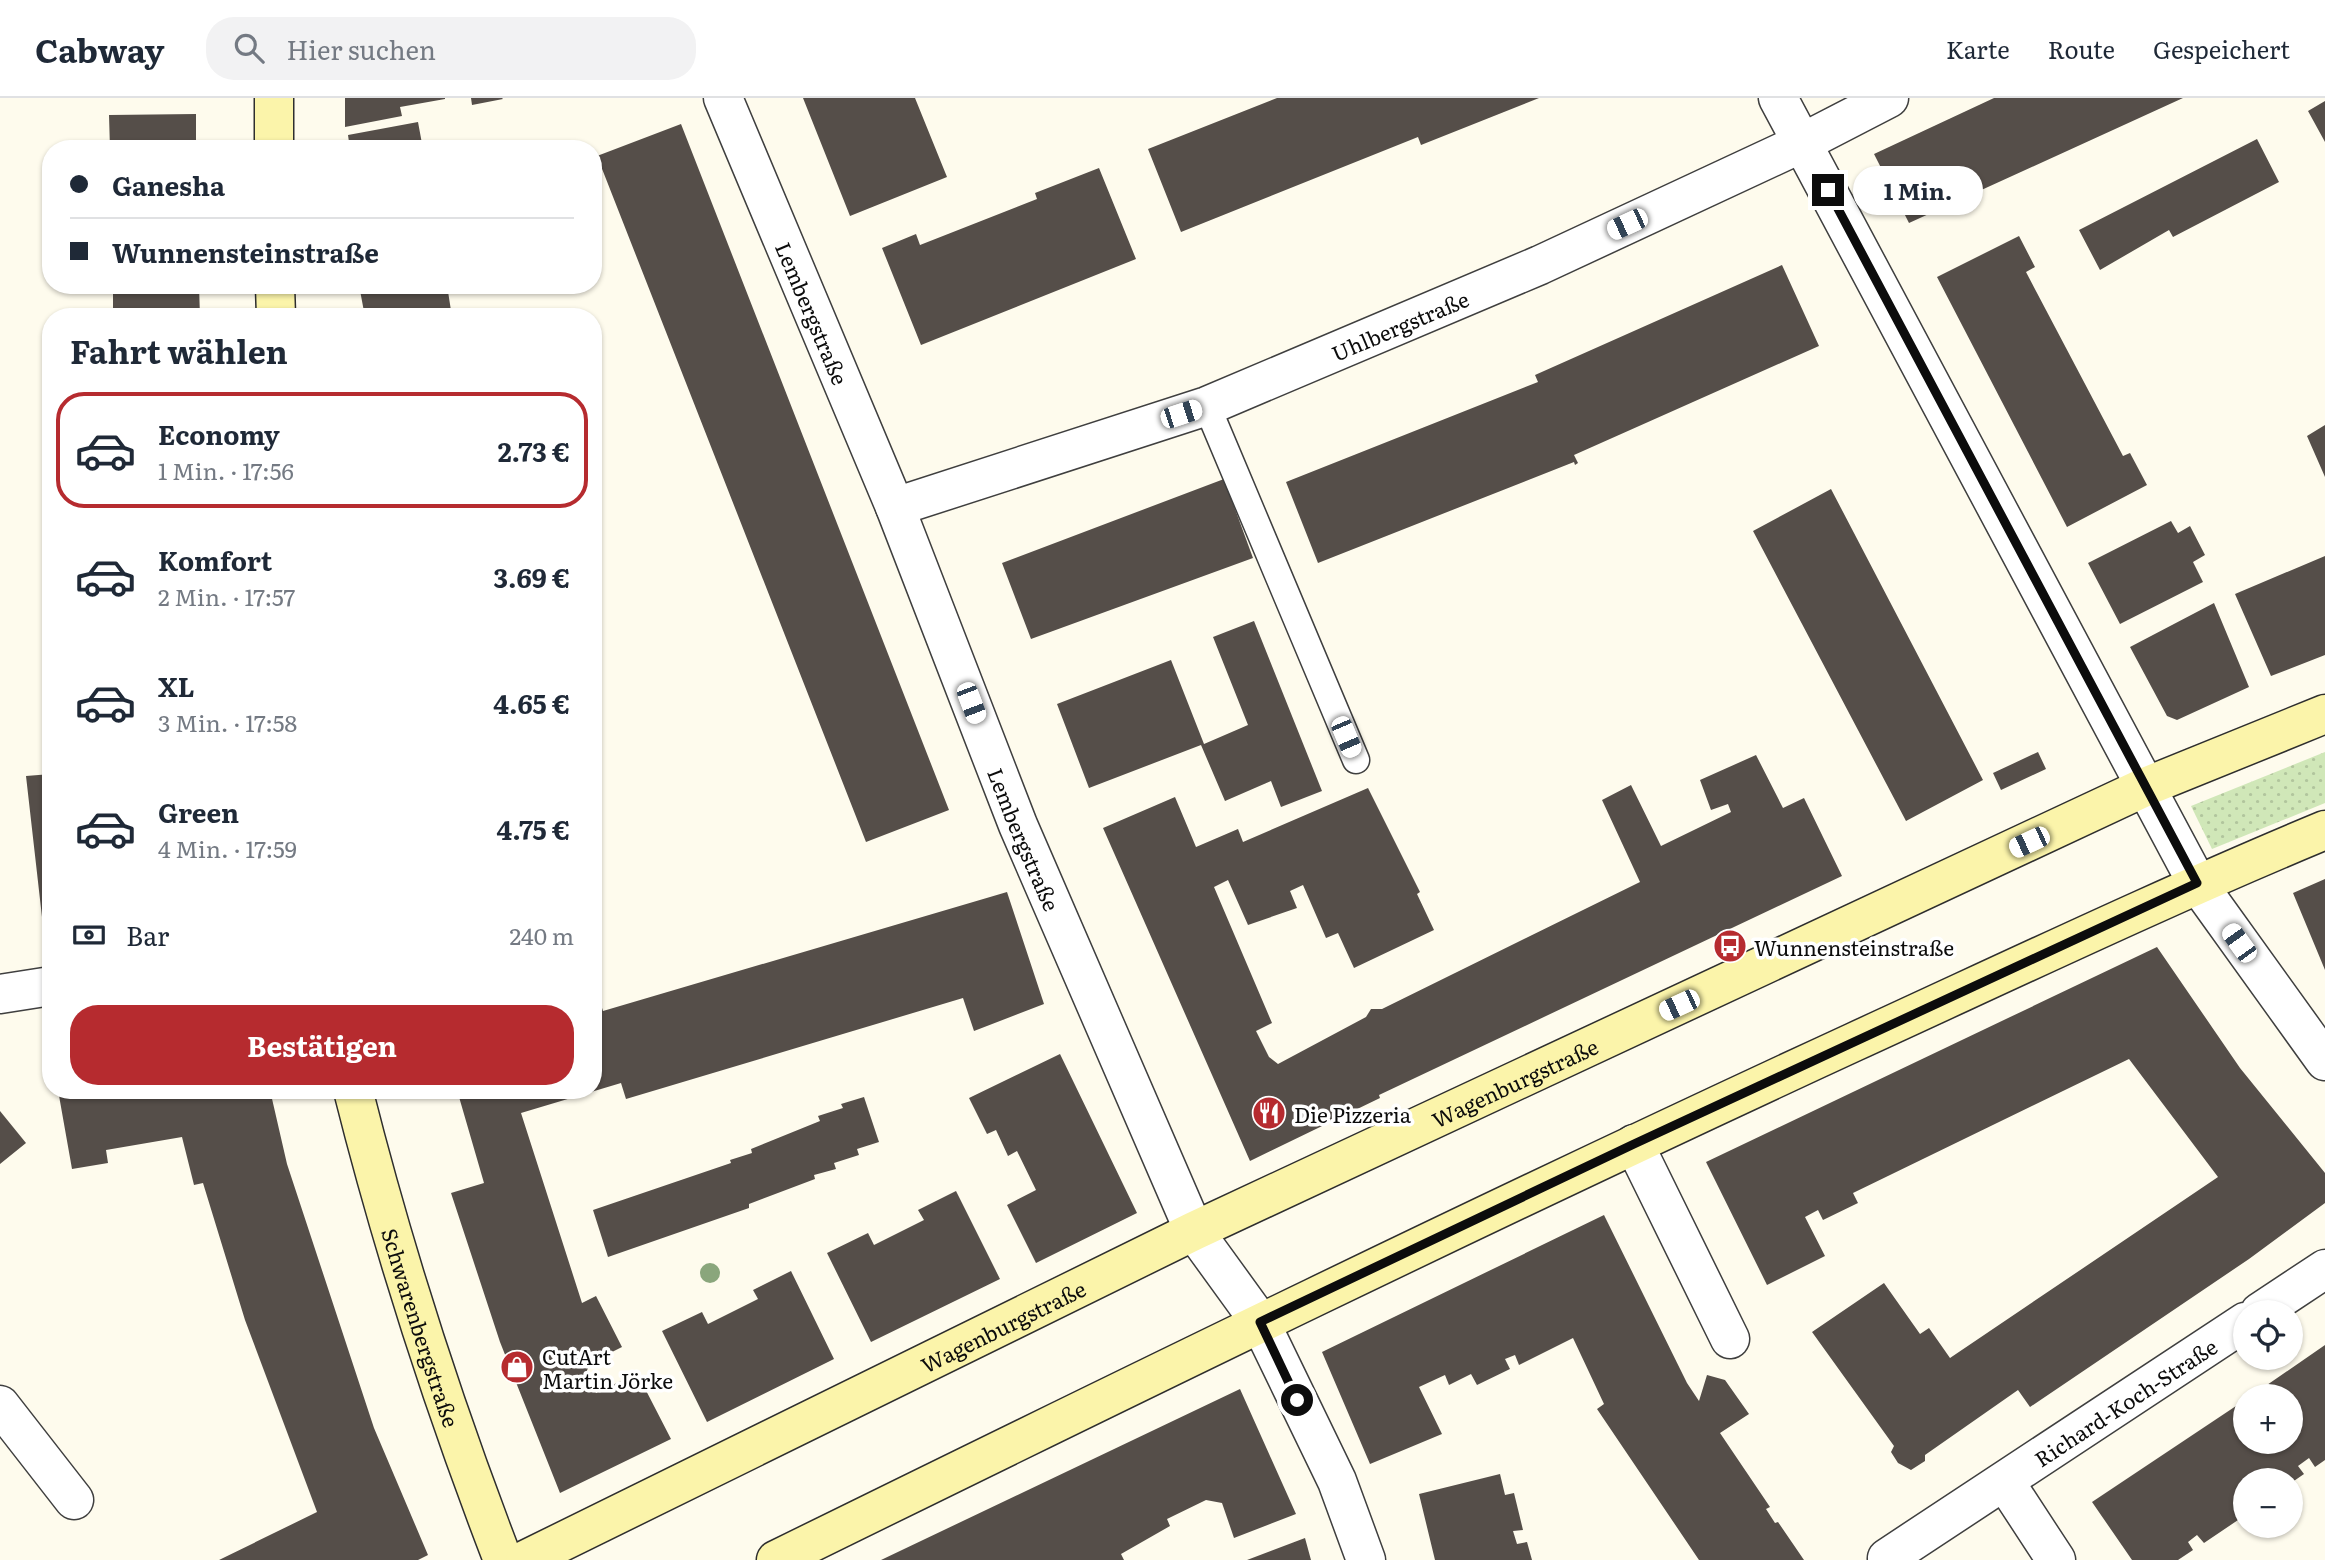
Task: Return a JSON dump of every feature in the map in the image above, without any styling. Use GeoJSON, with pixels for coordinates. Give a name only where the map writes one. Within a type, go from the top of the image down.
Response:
{"type":"FeatureCollection","features":[{"type":"Feature","properties":{"kind":"main road"},"geometry":{"type":"LineString","coordinates":[[274,98],[274,140]]}},
{"type":"Feature","properties":{"kind":"main road","name":"Wagenburgstraße"},"geometry":{"type":"LineString","coordinates":[[525,1560],[1194,1231],[2145,787],[2325,714]]}},
{"type":"Feature","properties":{"kind":"main road"},"geometry":{"type":"LineString","coordinates":[[776,1560],[1260,1322],[1634,1144],[2197,883],[2325,830]]}},
{"type":"Feature","properties":{"kind":"main road","name":"Schwarenbergstraße"},"geometry":{"type":"LineString","coordinates":[[356,1099],[382,1203],[465,1457],[503,1560]]}},
{"type":"Feature","properties":{"kind":"street","name":"Lembergstraße"},"geometry":{"type":"LineString","coordinates":[[723,98],[895,507],[1018,825],[1194,1231],[1260,1322],[1337,1481],[1366,1560]]}},
{"type":"Feature","properties":{"kind":"street"},"geometry":{"type":"LineString","coordinates":[[1778,98],[2197,883],[2325,1061]]}},
{"type":"Feature","properties":{"kind":"street","name":"Uhlbergstraße"},"geometry":{"type":"LineString","coordinates":[[895,507],[1207,406],[1519,274],[1802,143],[1889,98]]}},
{"type":"Feature","properties":{"kind":"street"},"geometry":{"type":"LineString","coordinates":[[0,994],[42,987]]}},
{"type":"Feature","properties":{"kind":"street"},"geometry":{"type":"LineString","coordinates":[[1634,1144],[1730,1339]]}},
{"type":"Feature","properties":{"kind":"street"},"geometry":{"type":"LineString","coordinates":[[2278,1300],[2325,1269]]}},
{"type":"Feature","properties":{"kind":"street","name":"Richard-Koch-Straße"},"geometry":{"type":"LineString","coordinates":[[1888,1560],[1887,1558],[2233,1330]]}},
{"type":"Feature","properties":{"kind":"street"},"geometry":{"type":"LineString","coordinates":[[0,1405],[74,1500]]}},
{"type":"Feature","properties":{"kind":"street"},"geometry":{"type":"LineString","coordinates":[[2006,1482],[2056,1560]]}},
{"type":"Feature","properties":{"kind":"lane"},"geometry":{"type":"LineString","coordinates":[[1207,406],[1356,760]]}},
{"type":"Feature","properties":{"kind":"green space"},"geometry":{"type":"Polygon","coordinates":[[[2325,752],[2325,803],[2212,849],[2191,806],[2325,752]]]}},
{"type":"Feature","properties":{"kind":"building"},"geometry":{"type":"Polygon","coordinates":[[[345,98],[445,99],[400,107],[402,116],[345,127],[345,98]]]}},
{"type":"Feature","properties":{"kind":"building"},"geometry":{"type":"Polygon","coordinates":[[[471,98],[502,98],[503,99],[472,105],[471,98]]]}},
{"type":"Feature","properties":{"kind":"building"},"geometry":{"type":"Polygon","coordinates":[[[803,98],[915,98],[947,177],[850,216],[803,98]]]}},
{"type":"Feature","properties":{"kind":"building"},"geometry":{"type":"Polygon","coordinates":[[[1277,98],[1539,98],[1421,145],[1418,137],[1181,232],[1148,149],[1277,98]]]}},
{"type":"Feature","properties":{"kind":"building"},"geometry":{"type":"Polygon","coordinates":[[[1994,98],[2183,98],[1909,223],[1874,154],[1994,98]]]}},
{"type":"Feature","properties":{"kind":"building"},"geometry":{"type":"Polygon","coordinates":[[[2325,101],[2325,142],[2308,111],[2325,101]]]}},
{"type":"Feature","properties":{"kind":"building"},"geometry":{"type":"Polygon","coordinates":[[[196,114],[196,140],[110,140],[109,115],[196,114]]]}},
{"type":"Feature","properties":{"kind":"building"},"geometry":{"type":"Polygon","coordinates":[[[418,122],[421,140],[349,140],[348,135],[418,122]]]}},
{"type":"Feature","properties":{"kind":"building"},"geometry":{"type":"Polygon","coordinates":[[[681,124],[949,810],[866,842],[602,169],[602,154],[681,124]]]}},
{"type":"Feature","properties":{"kind":"building"},"geometry":{"type":"Polygon","coordinates":[[[2257,139],[2279,182],[2173,237],[2169,230],[2100,270],[2079,230],[2257,139]]]}},
{"type":"Feature","properties":{"kind":"building"},"geometry":{"type":"Polygon","coordinates":[[[1099,168],[1136,259],[921,345],[882,248],[916,234],[920,245],[1037,199],[1035,193],[1099,168]]]}},
{"type":"Feature","properties":{"kind":"building"},"geometry":{"type":"Polygon","coordinates":[[[2019,236],[2035,267],[2026,272],[2123,456],[2130,453],[2147,485],[2067,527],[1937,277],[2019,236]]]}},
{"type":"Feature","properties":{"kind":"building"},"geometry":{"type":"Polygon","coordinates":[[[1782,265],[1819,346],[1574,455],[1578,463],[1575,465],[1574,462],[1318,563],[1286,482],[1538,382],[1535,375],[1782,265]]]}},
{"type":"Feature","properties":{"kind":"building"},"geometry":{"type":"Polygon","coordinates":[[[113,294],[199,294],[200,308],[113,308],[113,294]]]}},
{"type":"Feature","properties":{"kind":"building"},"geometry":{"type":"Polygon","coordinates":[[[361,294],[448,294],[451,308],[363,308],[361,294]]]}},
{"type":"Feature","properties":{"kind":"building"},"geometry":{"type":"Polygon","coordinates":[[[2325,425],[2325,477],[2307,436],[2325,425]]]}},
{"type":"Feature","properties":{"kind":"building"},"geometry":{"type":"Polygon","coordinates":[[[1224,479],[1253,558],[1031,639],[1002,563],[1224,479]]]}},
{"type":"Feature","properties":{"kind":"building"},"geometry":{"type":"Polygon","coordinates":[[[1831,489],[1983,780],[1906,821],[1753,531],[1831,489]]]}},
{"type":"Feature","properties":{"kind":"building"},"geometry":{"type":"Polygon","coordinates":[[[2171,521],[2178,533],[2190,526],[2205,555],[2193,562],[2203,582],[2120,624],[2088,563],[2171,521]]]}},
{"type":"Feature","properties":{"kind":"building"},"geometry":{"type":"Polygon","coordinates":[[[2325,556],[2325,655],[2271,676],[2235,594],[2325,556]]]}},
{"type":"Feature","properties":{"kind":"building"},"geometry":{"type":"Polygon","coordinates":[[[2214,603],[2249,687],[2177,720],[2167,716],[2130,647],[2214,603]]]}},
{"type":"Feature","properties":{"kind":"building"},"geometry":{"type":"Polygon","coordinates":[[[1254,621],[1322,791],[1281,807],[1271,781],[1225,801],[1201,745],[1089,788],[1057,704],[1171,660],[1204,744],[1248,725],[1213,637],[1254,621]]]}},
{"type":"Feature","properties":{"kind":"building"},"geometry":{"type":"Polygon","coordinates":[[[2038,752],[2046,769],[2001,790],[1993,773],[2038,752]]]}},
{"type":"Feature","properties":{"kind":"building"},"geometry":{"type":"Polygon","coordinates":[[[1756,755],[1783,808],[1804,798],[1842,876],[1379,1095],[1380,1098],[1250,1161],[1103,828],[1175,797],[1196,847],[1238,829],[1243,842],[1368,788],[1420,892],[1417,894],[1434,930],[1354,968],[1338,933],[1326,938],[1303,885],[1290,891],[1297,908],[1248,925],[1228,880],[1214,887],[1272,1023],[1256,1031],[1269,1057],[1278,1064],[1366,1017],[1371,1009],[1382,1009],[1640,882],[1602,800],[1631,785],[1661,846],[1731,812],[1728,804],[1711,810],[1700,780],[1756,755]]]}},
{"type":"Feature","properties":{"kind":"building"},"geometry":{"type":"Polygon","coordinates":[[[42,775],[42,917],[26,776],[42,775]]]}},
{"type":"Feature","properties":{"kind":"building"},"geometry":{"type":"Polygon","coordinates":[[[2325,879],[2325,970],[2293,893],[2325,879]]]}},
{"type":"Feature","properties":{"kind":"building"},"geometry":{"type":"Polygon","coordinates":[[[1007,892],[1044,1004],[974,1031],[963,998],[626,1099],[621,1083],[602,1089],[602,1008],[603,1011],[1007,892]]]}},
{"type":"Feature","properties":{"kind":"building"},"geometry":{"type":"Polygon","coordinates":[[[2157,947],[2240,1068],[2325,1173],[2325,1203],[2249,1259],[2030,1407],[2018,1390],[1925,1455],[1925,1461],[1911,1470],[1898,1463],[1891,1452],[1894,1446],[1812,1332],[1884,1283],[1920,1334],[1929,1328],[1950,1358],[2218,1177],[2129,1059],[1853,1193],[1858,1203],[1823,1220],[1818,1210],[1805,1217],[1825,1256],[1767,1285],[1706,1162],[2157,947]]]}},
{"type":"Feature","properties":{"kind":"building"},"geometry":{"type":"Polygon","coordinates":[[[1060,1054],[1137,1213],[1036,1263],[1007,1205],[1036,1190],[1017,1151],[1008,1156],[996,1130],[987,1134],[969,1098],[1060,1054]]]}},
{"type":"Feature","properties":{"kind":"building"},"geometry":{"type":"Polygon","coordinates":[[[864,1097],[879,1142],[857,1149],[859,1155],[834,1163],[836,1169],[814,1175],[815,1179],[749,1204],[749,1208],[608,1257],[593,1210],[731,1163],[730,1160],[752,1153],[751,1149],[820,1121],[818,1116],[843,1108],[841,1104],[864,1097]]]}},
{"type":"Feature","properties":{"kind":"building"},"geometry":{"type":"Polygon","coordinates":[[[60,1099],[272,1099],[287,1164],[374,1428],[428,1555],[418,1560],[219,1560],[317,1512],[245,1320],[203,1183],[194,1185],[182,1137],[106,1150],[108,1163],[72,1169],[60,1099]]]}},
{"type":"Feature","properties":{"kind":"building"},"geometry":{"type":"Polygon","coordinates":[[[460,1099],[568,1099],[521,1113],[582,1303],[596,1296],[622,1347],[590,1363],[586,1373],[596,1393],[637,1373],[671,1439],[560,1493],[500,1342],[451,1193],[484,1183],[460,1099]]]}},
{"type":"Feature","properties":{"kind":"building"},"geometry":{"type":"Polygon","coordinates":[[[0,1111],[26,1143],[0,1164],[0,1111]]]}},
{"type":"Feature","properties":{"kind":"building"},"geometry":{"type":"Polygon","coordinates":[[[956,1191],[1000,1279],[871,1342],[827,1253],[868,1233],[874,1245],[924,1220],[918,1210],[956,1191]]]}},
{"type":"Feature","properties":{"kind":"building"},"geometry":{"type":"Polygon","coordinates":[[[1604,1215],[1687,1383],[1699,1401],[1707,1375],[1725,1380],[1749,1414],[1720,1433],[1770,1507],[1766,1509],[1775,1523],[1778,1522],[1804,1560],[1699,1560],[1597,1409],[1604,1404],[1573,1338],[1519,1365],[1515,1355],[1505,1359],[1510,1369],[1477,1385],[1471,1374],[1449,1385],[1445,1375],[1419,1387],[1442,1434],[1370,1464],[1322,1352],[1604,1215]]]}},
{"type":"Feature","properties":{"kind":"building"},"geometry":{"type":"Polygon","coordinates":[[[791,1271],[834,1359],[707,1422],[662,1331],[702,1312],[708,1324],[758,1299],[753,1290],[791,1271]]]}},
{"type":"Feature","properties":{"kind":"building"},"geometry":{"type":"Polygon","coordinates":[[[2325,1345],[2325,1460],[2315,1467],[2309,1458],[2298,1466],[2300,1468],[2233,1468],[2233,1523],[2204,1543],[2197,1535],[2188,1542],[2193,1550],[2178,1560],[2132,1560],[2092,1502],[2233,1408],[2233,1454],[2303,1454],[2303,1384],[2268,1384],[2289,1370],[2303,1370],[2303,1360],[2325,1345]]]}},
{"type":"Feature","properties":{"kind":"building"},"geometry":{"type":"Polygon","coordinates":[[[1240,1389],[1296,1514],[1234,1538],[1222,1503],[1206,1500],[1167,1519],[1170,1526],[1121,1554],[1124,1560],[881,1560],[1240,1389]]]}},
{"type":"Feature","properties":{"kind":"building"},"geometry":{"type":"Polygon","coordinates":[[[1500,1474],[1505,1495],[1514,1493],[1523,1530],[1513,1531],[1517,1544],[1527,1542],[1532,1560],[1435,1560],[1419,1494],[1500,1474]]]}},
{"type":"Feature","properties":{"kind":"building"},"geometry":{"type":"Polygon","coordinates":[[[1305,1538],[1311,1560],[1247,1560],[1305,1538]]]}},
{"type":"Feature","properties":{"kind":"place","name":"Wunnensteinstraße"},"geometry":{"type":"Point","coordinates":[1730,946]}},
{"type":"Feature","properties":{"kind":"place","name":"Die Pizzeria"},"geometry":{"type":"Point","coordinates":[1269,1113]}},
{"type":"Feature","properties":{"kind":"place","name":"CutArt Martin Jörke"},"geometry":{"type":"Point","coordinates":[517,1367]}},
{"type":"Feature","properties":{"kind":"route"},"geometry":{"type":"LineString","coordinates":[[1297,1400],[1260,1322],[1634,1144],[2197,883],[1828,190]]}}]}
